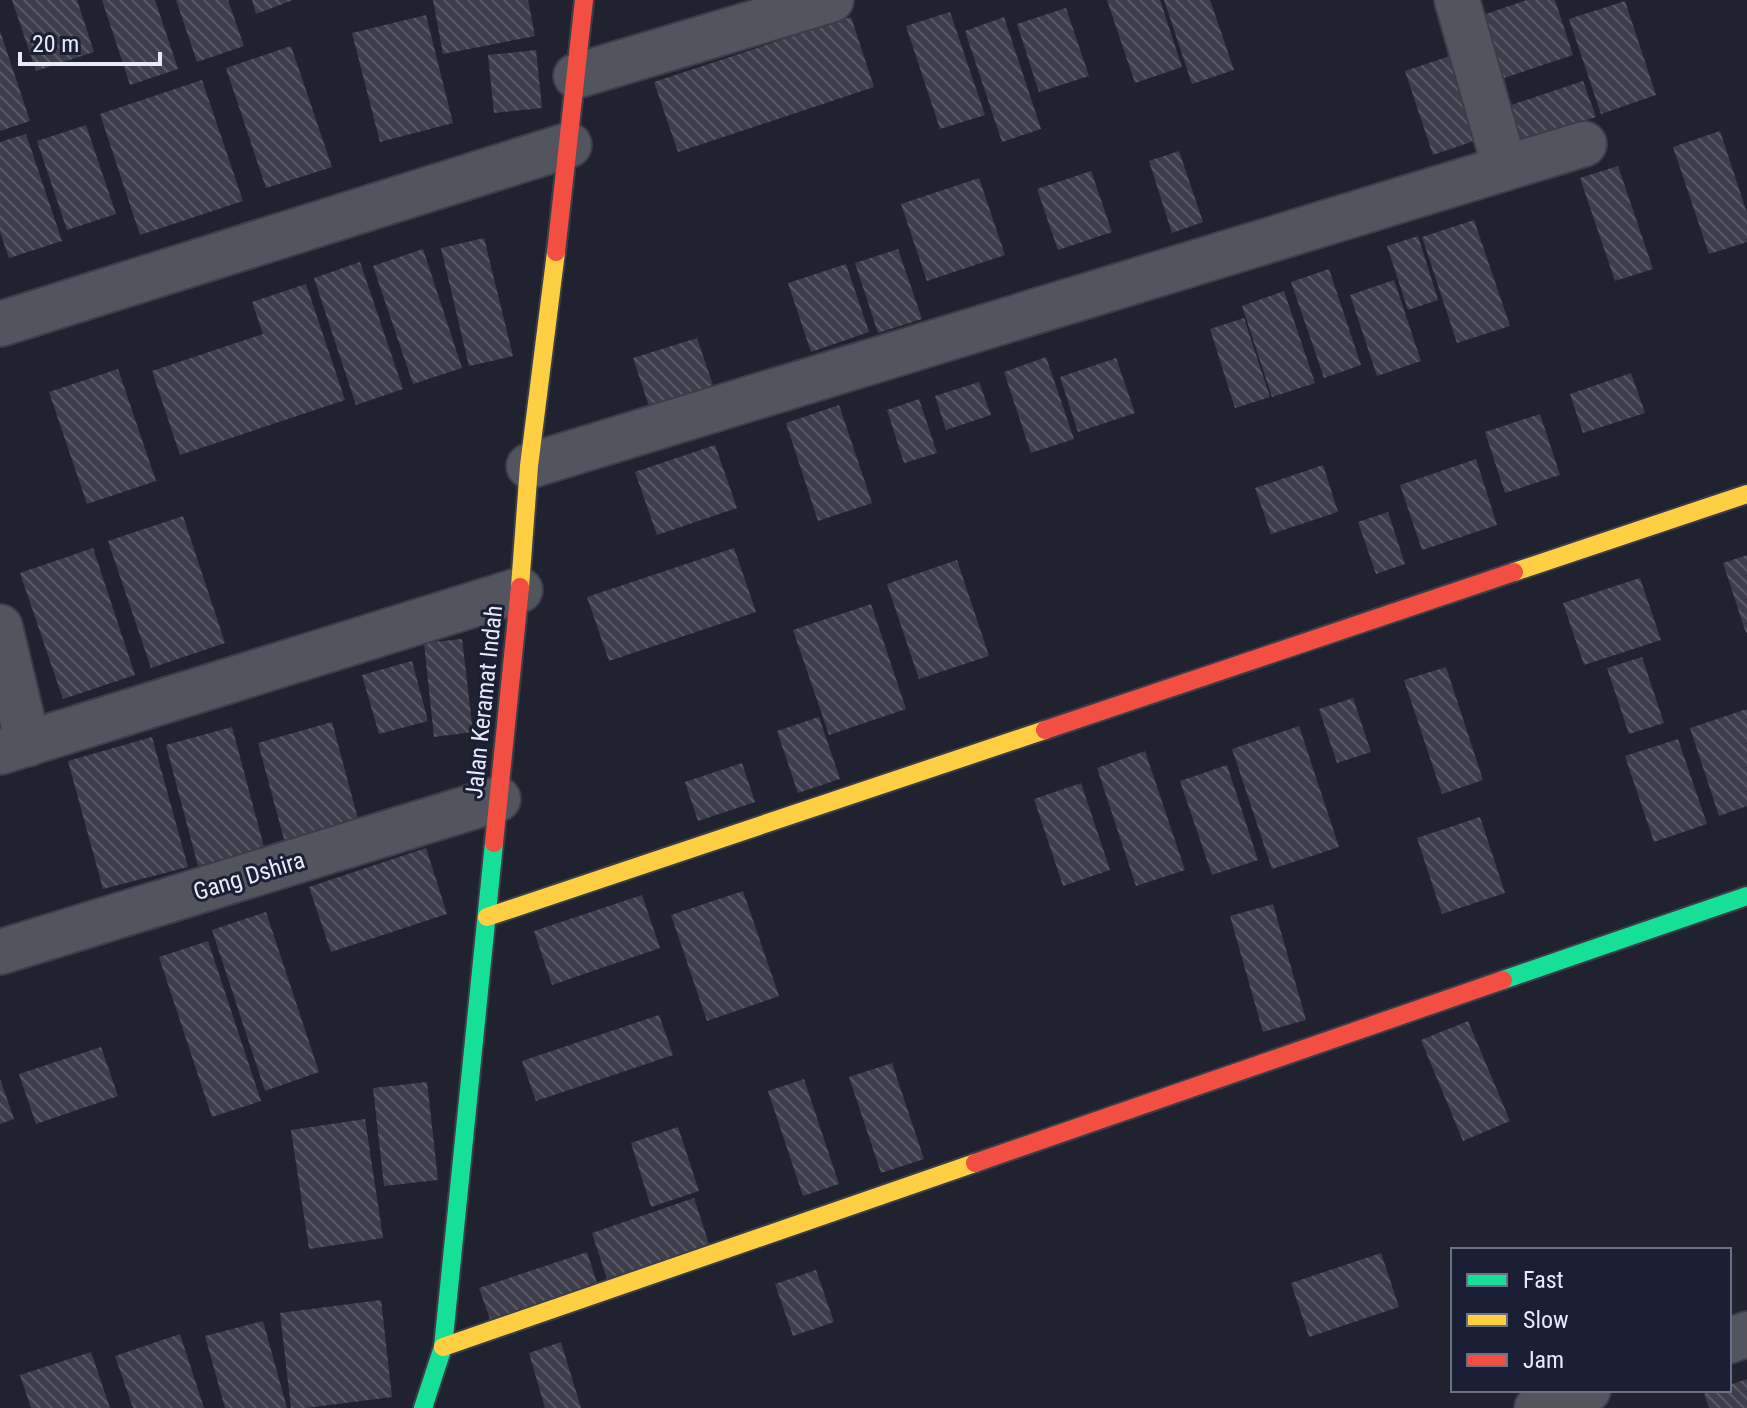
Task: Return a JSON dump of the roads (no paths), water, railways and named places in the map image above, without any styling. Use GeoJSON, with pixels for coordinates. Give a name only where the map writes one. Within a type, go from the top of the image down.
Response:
{"type":"FeatureCollection","features":[{"type":"Feature","properties":{"kind":"street","name":"Jalan Keramat Indah"},"geometry":{"type":"LineString","coordinates":[[423,1408],[443,1347],[520,590],[529,466],[584,0]]}},
{"type":"Feature","properties":{"kind":"street"},"geometry":{"type":"LineString","coordinates":[[576,76],[831,0]]}},
{"type":"Feature","properties":{"kind":"street"},"geometry":{"type":"LineString","coordinates":[[1457,0],[1505,168]]}},
{"type":"Feature","properties":{"kind":"street"},"geometry":{"type":"LineString","coordinates":[[529,466],[1584,144]]}},
{"type":"Feature","properties":{"kind":"street"},"geometry":{"type":"LineString","coordinates":[[0,324],[569,145]]}},
{"type":"Feature","properties":{"kind":"street"},"geometry":{"type":"LineString","coordinates":[[487,917],[1747,494]]}},
{"type":"Feature","properties":{"kind":"street"},"geometry":{"type":"LineString","coordinates":[[0,627],[14,748],[520,590]]}},
{"type":"Feature","properties":{"kind":"street","name":"Gang Dshira"},"geometry":{"type":"LineString","coordinates":[[0,952],[498,799]]}},
{"type":"Feature","properties":{"kind":"street"},"geometry":{"type":"LineString","coordinates":[[443,1347],[1747,896]]}},
{"type":"Feature","properties":{"kind":"street"},"geometry":{"type":"LineString","coordinates":[[1537,1408],[1582,1392]]}}]}
